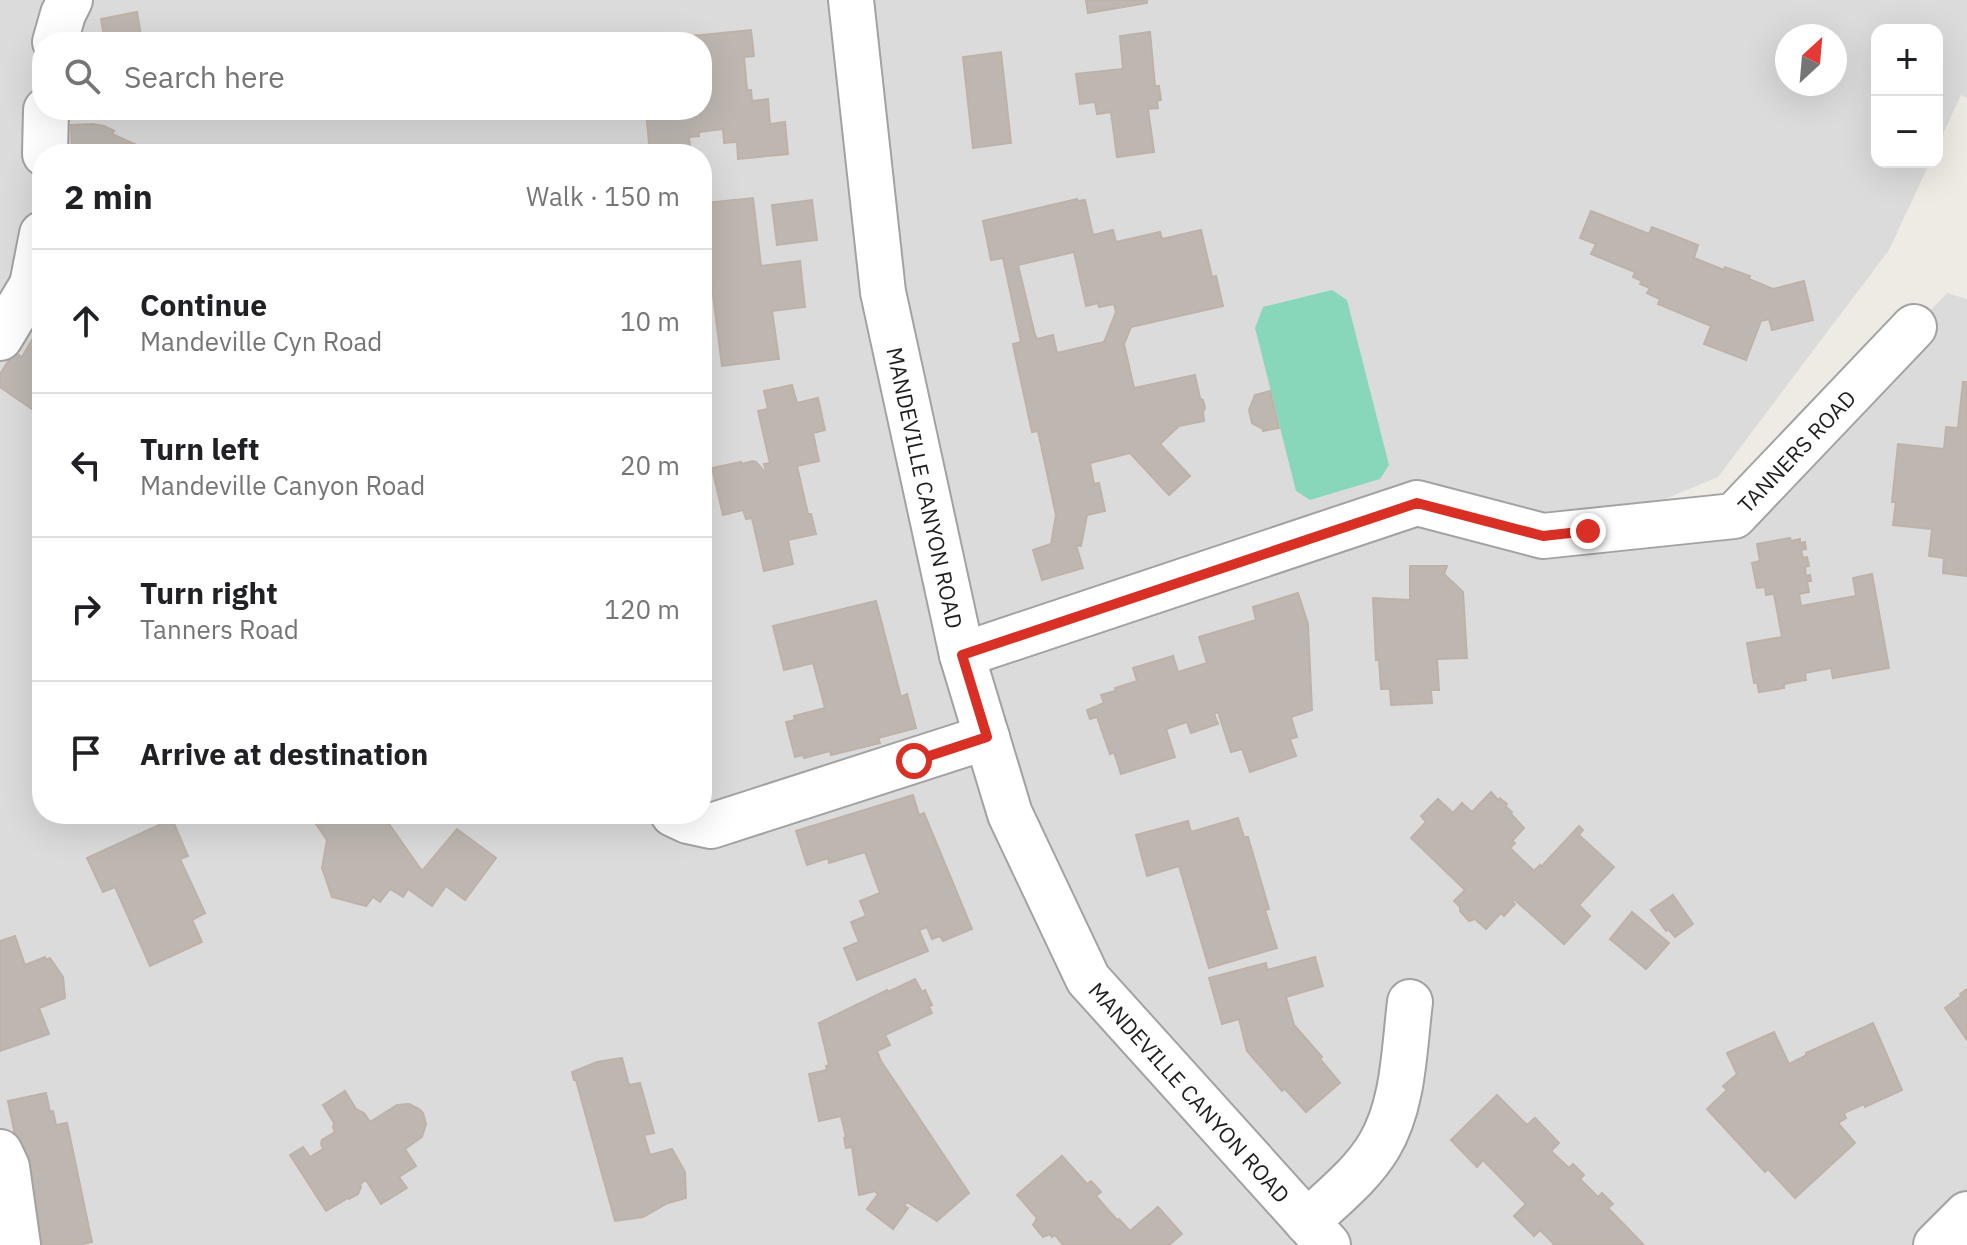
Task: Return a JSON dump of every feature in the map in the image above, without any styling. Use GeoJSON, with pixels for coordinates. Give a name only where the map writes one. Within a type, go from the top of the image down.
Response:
{"type":"FeatureCollection","features":[{"type":"Feature","properties":{"kind":"street"},"geometry":{"type":"LineString","coordinates":[[58,32],[70,0]]}},
{"type":"Feature","properties":{"kind":"street","name":"MANDEVILLE CANYON ROAD"},"geometry":{"type":"LineString","coordinates":[[851,0],[883,292],[962,655],[1010,814],[1088,979],[1317,1233]]}},
{"type":"Feature","properties":{"kind":"street"},"geometry":{"type":"LineString","coordinates":[[45,144],[46,120]]}},
{"type":"Feature","properties":{"kind":"street"},"geometry":{"type":"LineString","coordinates":[[0,338],[32,285]]}},
{"type":"Feature","properties":{"kind":"street","name":"TANNERS ROAD"},"geometry":{"type":"LineString","coordinates":[[962,655],[1417,503],[1543,536],[1734,516],[1914,327]]}},
{"type":"Feature","properties":{"kind":"street"},"geometry":{"type":"LineString","coordinates":[[702,824],[711,826],[987,737]]}},
{"type":"Feature","properties":{"kind":"street"},"geometry":{"type":"LineString","coordinates":[[1317,1233],[1379,1146],[1392,1119],[1410,1002]]}},
{"type":"Feature","properties":{"kind":"street"},"geometry":{"type":"LineString","coordinates":[[0,1152],[7,1167],[18,1245]]}},
{"type":"Feature","properties":{"kind":"street"},"geometry":{"type":"LineString","coordinates":[[1936,1245],[1967,1214]]}},
{"type":"Feature","properties":{"kind":"shaded area"},"geometry":{"type":"Polygon","coordinates":[[[0,0],[1967,0],[1967,98],[1961,95],[1943,134],[1943,24],[1871,24],[1871,168],[1927,168],[1889,250],[1718,477],[1591,530],[1734,516],[1947,293],[1967,299],[1967,1245],[0,1245],[0,0]]]}},
{"type":"Feature","properties":{"kind":"green space"},"geometry":{"type":"Polygon","coordinates":[[[1332,290],[1347,300],[1389,465],[1380,479],[1310,500],[1296,491],[1255,328],[1263,307],[1332,290]]]}},
{"type":"Feature","properties":{"kind":"building"},"geometry":{"type":"Polygon","coordinates":[[[1086,0],[1147,0],[1147,3],[1088,13],[1086,0]]]}},
{"type":"Feature","properties":{"kind":"building"},"geometry":{"type":"Polygon","coordinates":[[[137,12],[140,32],[103,32],[101,19],[137,12]]]}},
{"type":"Feature","properties":{"kind":"building"},"geometry":{"type":"Polygon","coordinates":[[[751,30],[754,56],[744,57],[747,90],[751,90],[752,101],[768,99],[770,124],[785,122],[788,154],[738,159],[737,142],[724,143],[723,129],[699,132],[699,136],[689,137],[690,144],[649,144],[647,120],[712,120],[712,34],[751,30]]]}},
{"type":"Feature","properties":{"kind":"building"},"geometry":{"type":"Polygon","coordinates":[[[1150,32],[1155,86],[1159,86],[1161,100],[1157,101],[1158,108],[1148,109],[1154,152],[1117,157],[1111,112],[1097,114],[1095,102],[1080,104],[1076,74],[1123,69],[1120,36],[1150,32]]]}},
{"type":"Feature","properties":{"kind":"building"},"geometry":{"type":"Polygon","coordinates":[[[1001,52],[1011,143],[973,148],[963,57],[1001,52]]]}},
{"type":"Feature","properties":{"kind":"building"},"geometry":{"type":"Polygon","coordinates":[[[71,125],[104,126],[114,131],[112,134],[134,144],[72,144],[71,125]]]}},
{"type":"Feature","properties":{"kind":"building"},"geometry":{"type":"Polygon","coordinates":[[[753,198],[761,266],[800,261],[805,307],[772,311],[779,359],[722,366],[712,287],[712,202],[753,198]]]}},
{"type":"Feature","properties":{"kind":"building"},"geometry":{"type":"Polygon","coordinates":[[[1077,199],[1085,200],[1093,235],[1113,230],[1116,242],[1160,232],[1162,239],[1201,230],[1212,277],[1216,276],[1223,306],[1131,327],[1124,344],[1134,388],[1195,375],[1205,408],[1204,421],[1179,426],[1160,444],[1190,476],[1169,495],[1130,453],[1090,463],[1094,484],[1099,483],[1105,511],[1087,515],[1081,546],[1076,545],[1083,568],[1042,580],[1033,550],[1051,544],[1056,515],[1038,431],[1032,432],[1015,354],[1013,344],[1021,342],[1003,258],[991,260],[983,221],[1077,199]],[[1074,252],[1018,265],[1035,335],[1037,339],[1053,335],[1057,353],[1104,342],[1116,312],[1114,304],[1086,306],[1074,252]]]}},
{"type":"Feature","properties":{"kind":"building"},"geometry":{"type":"Polygon","coordinates":[[[812,200],[817,240],[777,245],[772,205],[812,200]]]}},
{"type":"Feature","properties":{"kind":"building"},"geometry":{"type":"Polygon","coordinates":[[[1591,211],[1649,234],[1652,227],[1698,245],[1694,258],[1750,276],[1749,279],[1773,289],[1804,281],[1813,320],[1772,330],[1769,319],[1761,321],[1746,360],[1704,344],[1711,326],[1658,304],[1660,299],[1647,293],[1650,288],[1633,277],[1635,272],[1591,254],[1596,244],[1580,238],[1591,211]]]}},
{"type":"Feature","properties":{"kind":"building"},"geometry":{"type":"Polygon","coordinates":[[[32,340],[32,409],[0,387],[0,374],[14,352],[22,357],[32,340]]]}},
{"type":"Feature","properties":{"kind":"building"},"geometry":{"type":"Polygon","coordinates":[[[1963,382],[1967,382],[1967,576],[1943,573],[1944,558],[1929,556],[1932,529],[1893,525],[1896,502],[1892,502],[1898,444],[1944,449],[1946,427],[1958,428],[1963,382]]]}},
{"type":"Feature","properties":{"kind":"building"},"geometry":{"type":"Polygon","coordinates":[[[792,385],[797,403],[818,398],[825,430],[813,433],[819,461],[797,466],[816,534],[788,540],[793,564],[764,571],[752,518],[746,519],[743,510],[723,515],[712,468],[753,461],[766,471],[764,464],[770,463],[758,411],[768,409],[764,391],[792,385]]]}},
{"type":"Feature","properties":{"kind":"building"},"geometry":{"type":"Polygon","coordinates":[[[1270,391],[1279,428],[1263,431],[1252,423],[1249,410],[1255,395],[1270,391]]]}},
{"type":"Feature","properties":{"kind":"building"},"geometry":{"type":"Polygon","coordinates":[[[1790,538],[1791,541],[1800,539],[1800,543],[1805,542],[1806,549],[1801,550],[1809,566],[1805,567],[1806,576],[1810,575],[1811,581],[1807,581],[1809,592],[1799,594],[1801,606],[1856,596],[1853,578],[1872,574],[1889,668],[1833,678],[1831,668],[1805,673],[1806,680],[1784,684],[1784,688],[1759,692],[1757,682],[1754,683],[1747,643],[1782,637],[1774,594],[1766,595],[1765,587],[1757,588],[1752,563],[1760,561],[1757,544],[1790,538]]]}},
{"type":"Feature","properties":{"kind":"building"},"geometry":{"type":"Polygon","coordinates":[[[1410,566],[1447,566],[1444,574],[1463,592],[1467,658],[1437,659],[1439,690],[1431,690],[1432,703],[1391,705],[1390,689],[1381,689],[1379,660],[1376,660],[1373,598],[1410,600],[1410,566]]]}},
{"type":"Feature","properties":{"kind":"building"},"geometry":{"type":"Polygon","coordinates":[[[1298,593],[1308,624],[1312,710],[1291,717],[1297,737],[1290,739],[1296,756],[1250,772],[1242,749],[1231,752],[1218,712],[1214,714],[1218,724],[1191,733],[1187,722],[1166,729],[1175,757],[1121,774],[1097,717],[1090,719],[1087,710],[1104,703],[1101,695],[1115,691],[1118,695],[1115,688],[1137,681],[1133,668],[1173,656],[1178,672],[1207,663],[1199,637],[1256,620],[1253,607],[1298,593]]]}},
{"type":"Feature","properties":{"kind":"building"},"geometry":{"type":"Polygon","coordinates":[[[876,601],[901,697],[907,694],[916,728],[878,738],[880,743],[831,755],[830,751],[804,758],[803,755],[795,757],[786,722],[795,720],[794,716],[825,708],[813,663],[784,670],[773,626],[876,601]]]}},
{"type":"Feature","properties":{"kind":"building"},"geometry":{"type":"Polygon","coordinates":[[[1491,792],[1507,804],[1505,806],[1524,828],[1510,848],[1534,871],[1579,826],[1583,830],[1579,835],[1614,867],[1579,905],[1590,916],[1564,944],[1514,899],[1515,904],[1504,916],[1501,913],[1486,929],[1475,919],[1469,921],[1454,901],[1465,890],[1411,838],[1426,822],[1421,816],[1438,799],[1453,813],[1462,803],[1472,812],[1491,792]]]}},
{"type":"Feature","properties":{"kind":"building"},"geometry":{"type":"Polygon","coordinates":[[[913,795],[919,815],[924,813],[972,929],[943,941],[940,936],[932,939],[927,927],[919,930],[928,951],[857,980],[844,948],[859,942],[851,922],[866,916],[860,901],[880,893],[865,852],[829,863],[828,858],[807,865],[796,831],[913,795]]]}},
{"type":"Feature","properties":{"kind":"building"},"geometry":{"type":"Polygon","coordinates":[[[1238,818],[1244,837],[1248,837],[1277,948],[1209,968],[1179,866],[1147,876],[1136,835],[1188,821],[1191,832],[1238,818]]]}},
{"type":"Feature","properties":{"kind":"building"},"geometry":{"type":"Polygon","coordinates":[[[161,824],[174,824],[188,856],[180,859],[205,913],[192,920],[202,942],[150,966],[115,887],[103,892],[87,858],[161,824]]]}},
{"type":"Feature","properties":{"kind":"building"},"geometry":{"type":"Polygon","coordinates":[[[316,824],[389,824],[422,871],[457,829],[496,858],[465,900],[446,886],[432,906],[408,889],[403,897],[390,889],[380,902],[373,897],[366,906],[332,897],[322,868],[327,840],[316,824]]]}},
{"type":"Feature","properties":{"kind":"building"},"geometry":{"type":"Polygon","coordinates":[[[1673,895],[1693,924],[1675,937],[1668,929],[1666,931],[1651,910],[1673,895]]]}},
{"type":"Feature","properties":{"kind":"building"},"geometry":{"type":"Polygon","coordinates":[[[1632,912],[1669,943],[1646,969],[1610,939],[1632,912]]]}},
{"type":"Feature","properties":{"kind":"building"},"geometry":{"type":"Polygon","coordinates":[[[15,936],[25,965],[50,958],[63,977],[65,998],[39,1008],[49,1034],[0,1051],[0,941],[15,936]]]}},
{"type":"Feature","properties":{"kind":"building"},"geometry":{"type":"Polygon","coordinates":[[[1315,957],[1323,986],[1286,997],[1294,1025],[1340,1083],[1306,1112],[1285,1089],[1282,1091],[1247,1051],[1239,1019],[1222,1024],[1209,978],[1266,963],[1267,970],[1315,957]]]}},
{"type":"Feature","properties":{"kind":"building"},"geometry":{"type":"Polygon","coordinates":[[[915,979],[922,992],[925,990],[932,1013],[885,1035],[890,1045],[877,1051],[969,1193],[937,1221],[907,1202],[904,1206],[908,1208],[893,1229],[867,1209],[878,1194],[875,1191],[859,1195],[852,1147],[846,1148],[841,1116],[819,1121],[809,1074],[827,1070],[826,1066],[829,1065],[819,1023],[915,979]]]}},
{"type":"Feature","properties":{"kind":"building"},"geometry":{"type":"Polygon","coordinates":[[[1967,989],[1967,1040],[1945,1008],[1967,989]]]}},
{"type":"Feature","properties":{"kind":"building"},"geometry":{"type":"Polygon","coordinates":[[[1873,1023],[1902,1090],[1844,1113],[1846,1118],[1838,1123],[1855,1143],[1795,1198],[1768,1169],[1765,1172],[1707,1109],[1727,1090],[1723,1086],[1737,1074],[1727,1053],[1774,1032],[1789,1064],[1806,1053],[1873,1023]]]}},
{"type":"Feature","properties":{"kind":"building"},"geometry":{"type":"Polygon","coordinates":[[[622,1058],[629,1085],[640,1083],[654,1133],[644,1135],[650,1155],[672,1149],[685,1172],[686,1198],[668,1203],[643,1217],[615,1221],[572,1072],[597,1062],[622,1058]]]}},
{"type":"Feature","properties":{"kind":"building"},"geometry":{"type":"Polygon","coordinates":[[[345,1091],[356,1109],[364,1113],[370,1122],[397,1105],[409,1104],[423,1113],[426,1124],[422,1137],[405,1149],[416,1166],[399,1177],[407,1188],[381,1204],[366,1180],[360,1184],[358,1194],[326,1211],[290,1155],[303,1147],[310,1157],[323,1149],[322,1140],[335,1132],[334,1123],[323,1105],[345,1091]]]}},
{"type":"Feature","properties":{"kind":"building"},"geometry":{"type":"Polygon","coordinates":[[[46,1093],[56,1125],[67,1123],[92,1242],[38,1245],[8,1101],[46,1093]]]}},
{"type":"Feature","properties":{"kind":"building"},"geometry":{"type":"Polygon","coordinates":[[[1497,1095],[1527,1125],[1535,1118],[1559,1143],[1551,1151],[1569,1168],[1573,1164],[1584,1175],[1580,1179],[1598,1197],[1602,1193],[1613,1204],[1608,1208],[1644,1245],[1553,1245],[1540,1230],[1534,1236],[1514,1216],[1526,1204],[1483,1160],[1477,1167],[1451,1140],[1497,1095]]]}},
{"type":"Feature","properties":{"kind":"building"},"geometry":{"type":"Polygon","coordinates":[[[1062,1156],[1087,1184],[1091,1181],[1101,1192],[1096,1196],[1130,1231],[1158,1207],[1182,1234],[1169,1245],[1063,1245],[1055,1235],[1043,1237],[1033,1225],[1037,1218],[1017,1195],[1062,1156]]]}},
{"type":"Feature","properties":{"kind":"route"},"geometry":{"type":"LineString","coordinates":[[914,761],[987,737],[962,655],[1417,503],[1543,536],[1588,531]]}}]}
